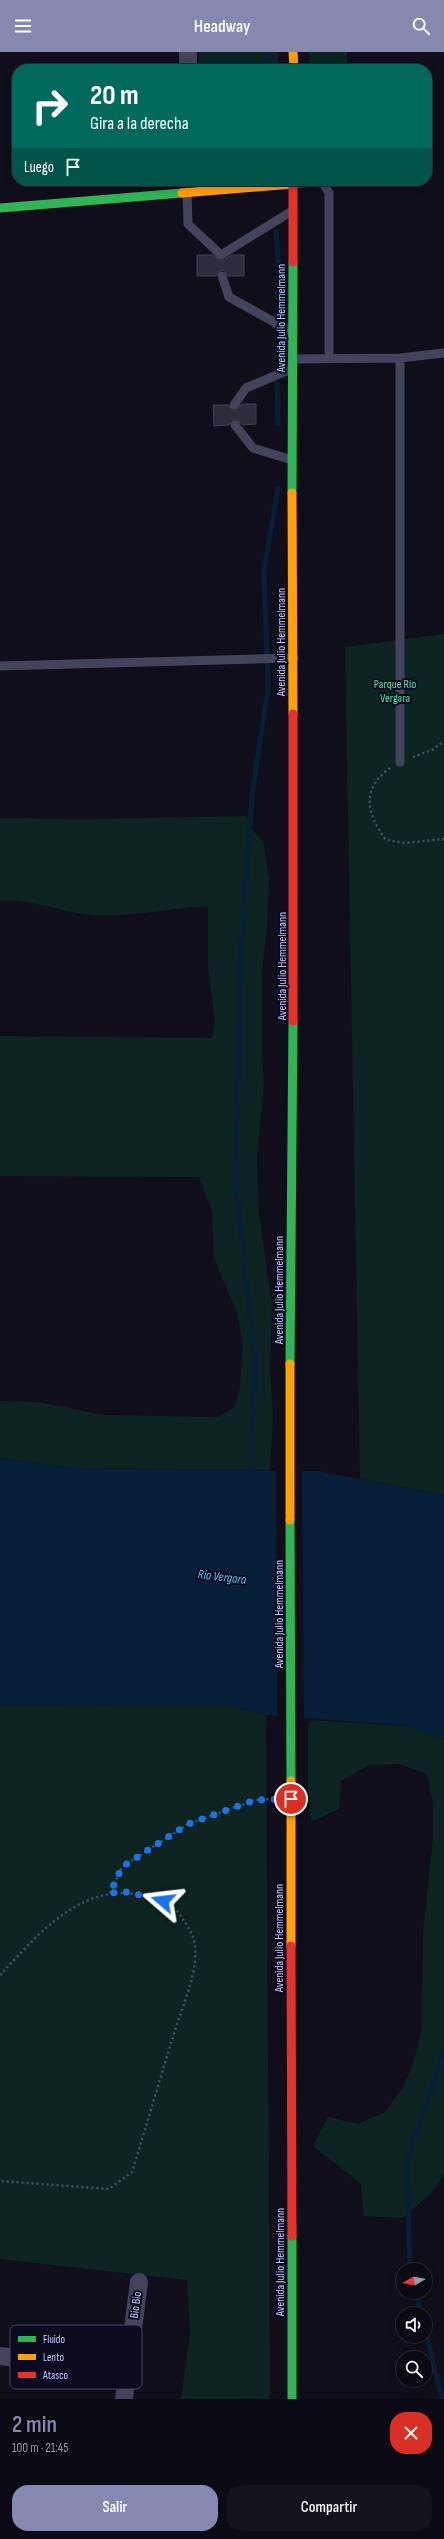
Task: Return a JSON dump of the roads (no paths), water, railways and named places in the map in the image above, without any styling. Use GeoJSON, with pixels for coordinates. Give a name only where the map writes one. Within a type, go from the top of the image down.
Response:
{"type":"FeatureCollection","features":[{"type":"Feature","properties":{"kind":"main road"},"geometry":{"type":"LineString","coordinates":[[294,52],[294,64]]}},
{"type":"Feature","properties":{"kind":"main road"},"geometry":{"type":"LineString","coordinates":[[0,208],[187,186]]}},
{"type":"Feature","properties":{"kind":"main road","name":"Avenida Julio Hemmelmann"},"geometry":{"type":"LineString","coordinates":[[292,2399],[290,1400],[294,954],[292,460],[294,334],[293,186]]}},
{"type":"Feature","properties":{"kind":"street"},"geometry":{"type":"LineString","coordinates":[[188,52],[188,64]]}},
{"type":"Feature","properties":{"kind":"street","name":"Bio Bio"},"geometry":{"type":"LineString","coordinates":[[134,2325],[139,2282]]}},
{"type":"Feature","properties":{"kind":"street"},"geometry":{"type":"LineString","coordinates":[[0,2356],[10,2357]]}},
{"type":"Feature","properties":{"kind":"street","name":"Bio Bio"},"geometry":{"type":"LineString","coordinates":[[124,2399],[126,2389]]}},
{"type":"Feature","properties":{"kind":"lane"},"geometry":{"type":"LineString","coordinates":[[187,186],[188,224],[221,255],[293,210]]}},
{"type":"Feature","properties":{"kind":"lane"},"geometry":{"type":"LineString","coordinates":[[324,186],[329,193],[329,359]]}},
{"type":"Feature","properties":{"kind":"lane"},"geometry":{"type":"LineString","coordinates":[[222,276],[229,297],[294,334]]}},
{"type":"Feature","properties":{"kind":"lane"},"geometry":{"type":"LineString","coordinates":[[293,359],[400,358],[444,353]]}},
{"type":"Feature","properties":{"kind":"lane"},"geometry":{"type":"LineString","coordinates":[[400,358],[400,762]]}},
{"type":"Feature","properties":{"kind":"lane"},"geometry":{"type":"LineString","coordinates":[[234,405],[246,388],[293,369]]}},
{"type":"Feature","properties":{"kind":"lane"},"geometry":{"type":"LineString","coordinates":[[235,425],[253,448],[292,460]]}},
{"type":"Feature","properties":{"kind":"lane"},"geometry":{"type":"LineString","coordinates":[[0,666],[294,658]]}},
{"type":"Feature","properties":{"kind":"water","name":"Río Vergara"},"geometry":{"type":"Polygon","coordinates":[[[0,1458],[72,1468],[318,1471],[444,1495],[444,1739],[406,1726],[266,1715],[226,1705],[0,1706],[0,1458]]]}},
{"type":"Feature","properties":{"kind":"waterway"},"geometry":{"type":"LineString","coordinates":[[265,64],[267,52]]}},
{"type":"Feature","properties":{"kind":"waterway"},"geometry":{"type":"LineString","coordinates":[[276,231],[279,270],[277,298]]}},
{"type":"Feature","properties":{"kind":"waterway"},"geometry":{"type":"LineString","coordinates":[[277,384],[278,424]]}},
{"type":"Feature","properties":{"kind":"waterway"},"geometry":{"type":"LineString","coordinates":[[251,1475],[255,1363],[236,1186],[240,968],[252,795],[268,689],[264,570],[278,488]]}},
{"type":"Feature","properties":{"kind":"waterway"},"geometry":{"type":"LineString","coordinates":[[410,2263],[407,2159],[444,2051]]}},
{"type":"Feature","properties":{"kind":"waterway"},"geometry":{"type":"LineString","coordinates":[[418,2299],[419,2307]]}},
{"type":"Feature","properties":{"kind":"waterway"},"geometry":{"type":"LineString","coordinates":[[429,2343],[442,2399]]}},
{"type":"Feature","properties":{"kind":"park label","name":"Parque Río Vergara"},"geometry":{"type":"Point","coordinates":[395,691]}}]}
